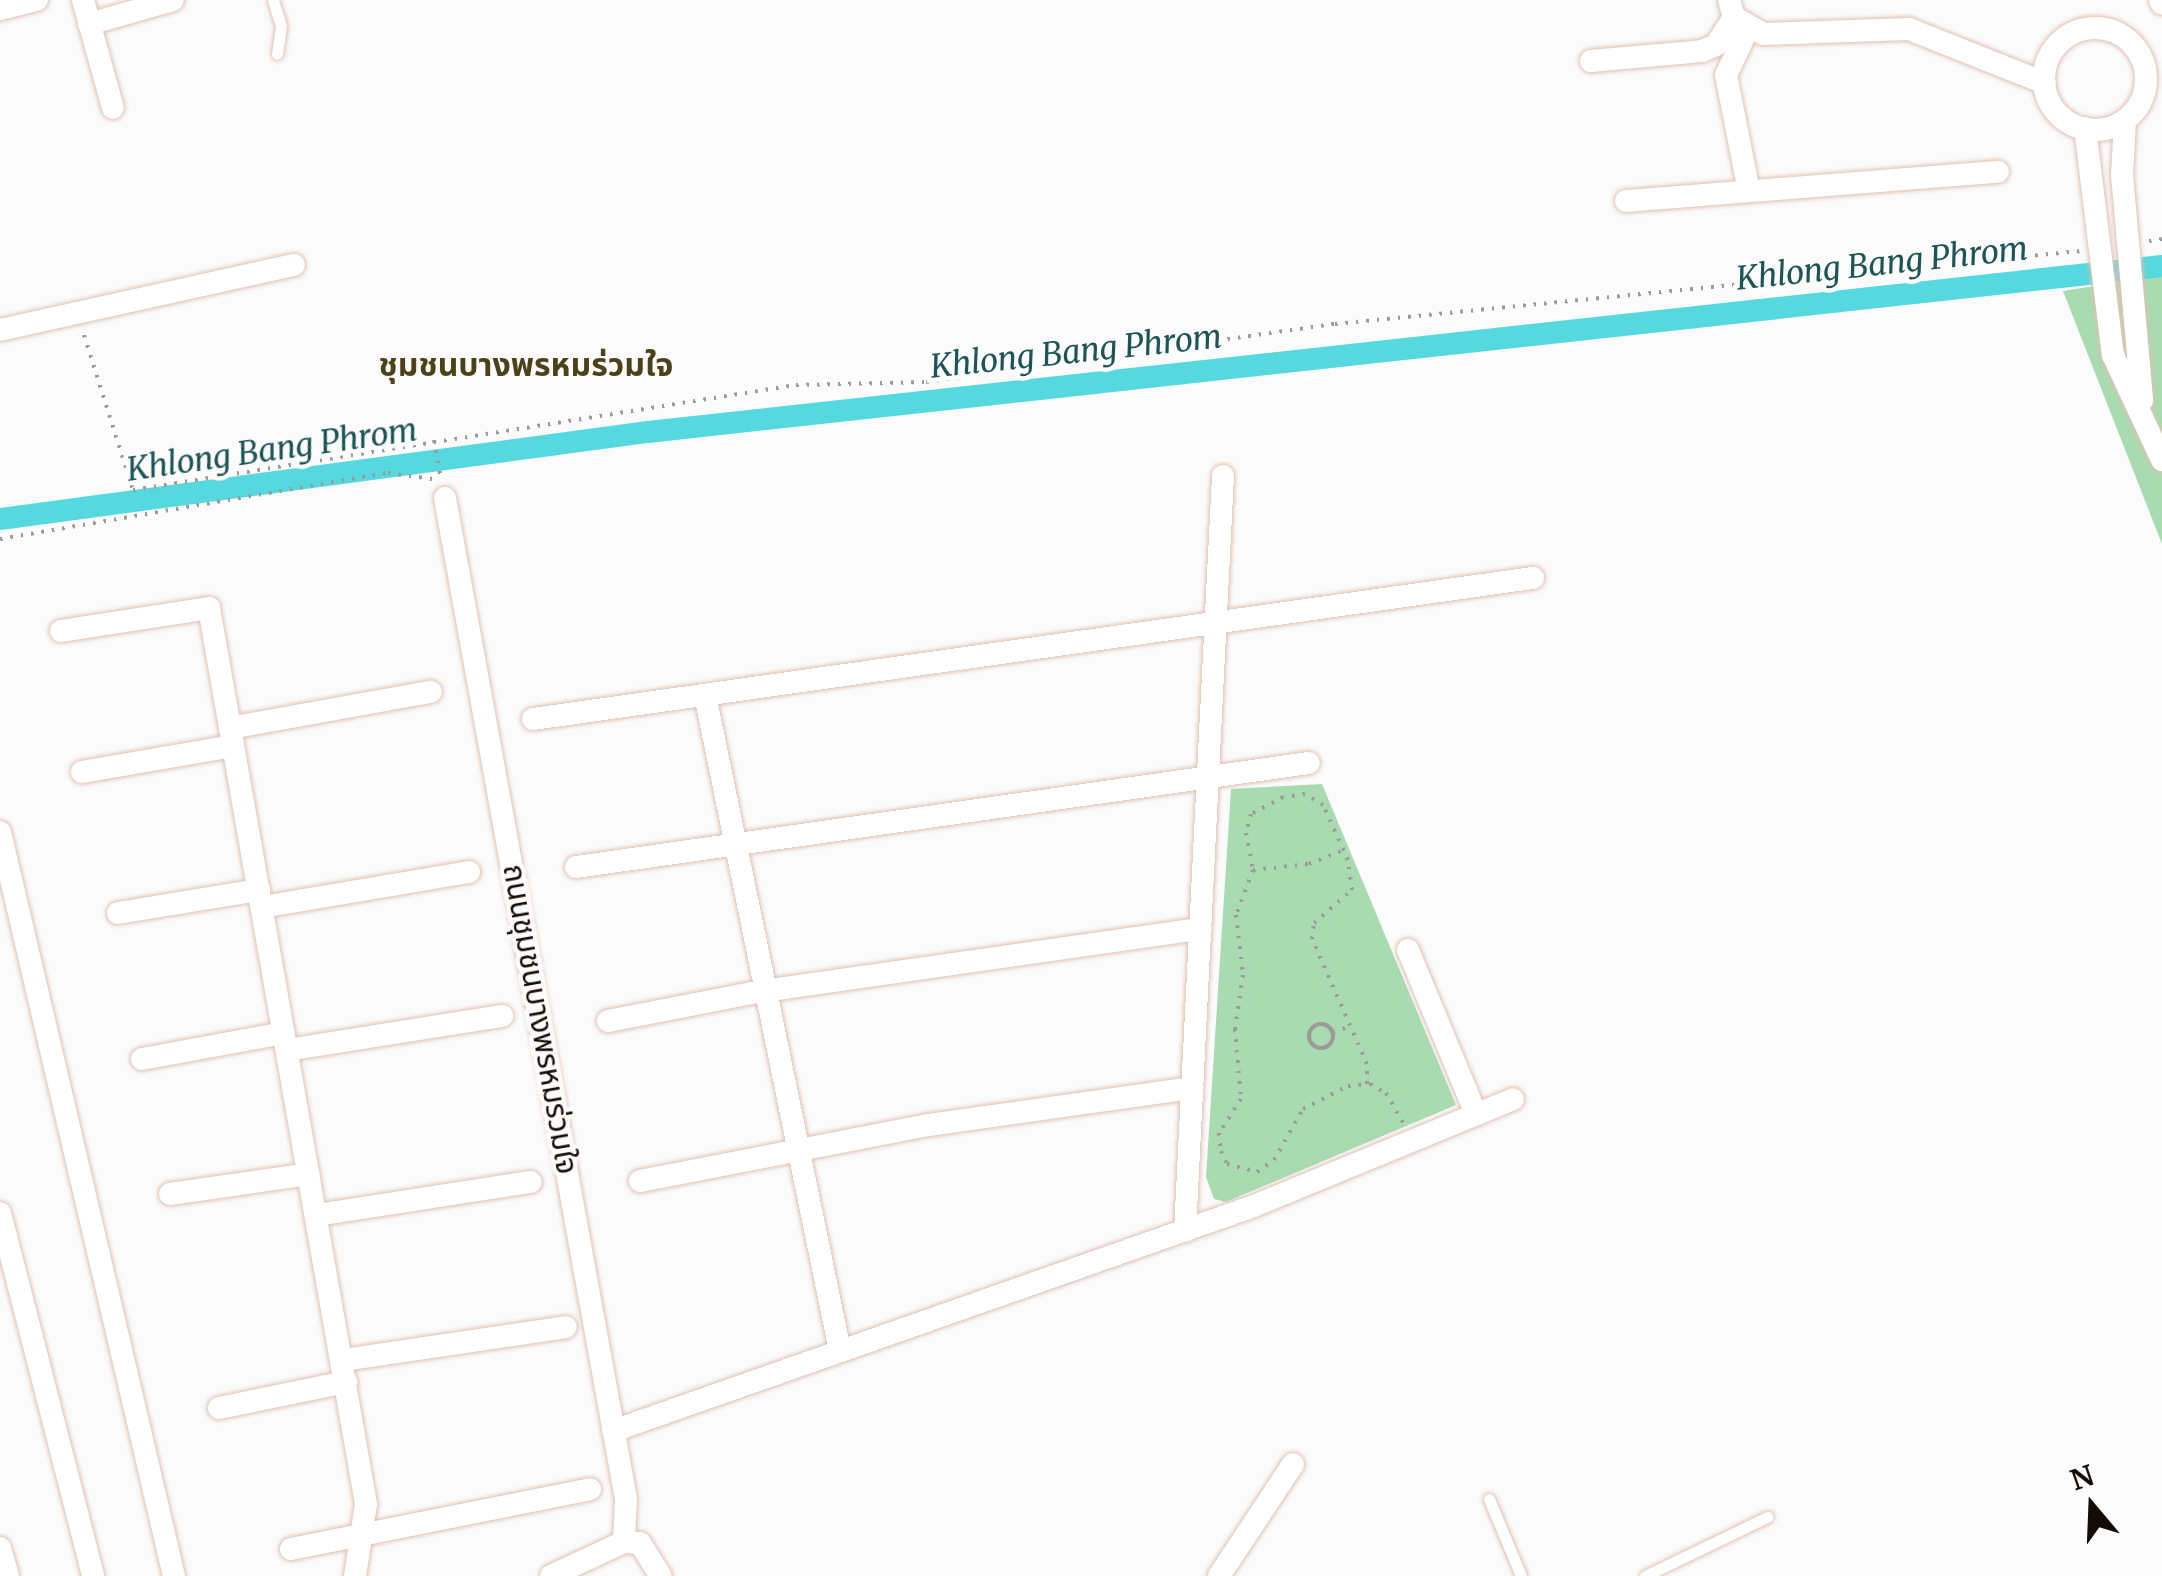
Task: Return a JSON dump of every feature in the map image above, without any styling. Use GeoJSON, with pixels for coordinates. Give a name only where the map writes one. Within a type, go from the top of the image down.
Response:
{"type":"FeatureCollection","features":[{"type":"Feature","properties":{"kind":"street"},"geometry":{"type":"LineString","coordinates":[[0,10],[37,0]]}},
{"type":"Feature","properties":{"kind":"street"},"geometry":{"type":"LineString","coordinates":[[82,0],[113,108]]}},
{"type":"Feature","properties":{"kind":"street"},"geometry":{"type":"LineString","coordinates":[[89,24],[173,0]]}},
{"type":"Feature","properties":{"kind":"street"},"geometry":{"type":"LineString","coordinates":[[1591,60],[1702,51],[1716,45],[1737,15]]}},
{"type":"Feature","properties":{"kind":"street"},"geometry":{"type":"LineString","coordinates":[[1737,15],[1764,34],[1909,29],[2045,83]]}},
{"type":"Feature","properties":{"kind":"street"},"geometry":{"type":"LineString","coordinates":[[1737,15],[1726,75],[1750,192]]}},
{"type":"Feature","properties":{"kind":"street"},"geometry":{"type":"LineString","coordinates":[[2125,120],[2085,128],[2062,117],[2045,83],[2049,58],[2070,34],[2102,28],[2118,33],[2132,43],[2146,74],[2145,92],[2125,120],[2122,175],[2142,409]]}},
{"type":"Feature","properties":{"kind":"street"},"geometry":{"type":"LineString","coordinates":[[2085,128],[2113,355],[2142,409],[2162,460]]}},
{"type":"Feature","properties":{"kind":"street"},"geometry":{"type":"LineString","coordinates":[[1626,202],[1998,172]]}},
{"type":"Feature","properties":{"kind":"street"},"geometry":{"type":"LineString","coordinates":[[0,330],[294,265]]}},
{"type":"Feature","properties":{"kind":"street"},"geometry":{"type":"LineString","coordinates":[[1184,1231],[1223,476]]}},
{"type":"Feature","properties":{"kind":"street","name":"ถนนชุมชนบางพรหมร่วมใจ"},"geometry":{"type":"LineString","coordinates":[[443,486],[626,1500],[624,1542]]}},
{"type":"Feature","properties":{"kind":"street"},"geometry":{"type":"LineString","coordinates":[[533,719],[1533,578]]}},
{"type":"Feature","properties":{"kind":"street"},"geometry":{"type":"LineString","coordinates":[[61,630],[208,608],[366,1504],[356,1576]]}},
{"type":"Feature","properties":{"kind":"street"},"geometry":{"type":"LineString","coordinates":[[82,772],[431,692]]}},
{"type":"Feature","properties":{"kind":"street"},"geometry":{"type":"LineString","coordinates":[[705,695],[840,1352]]}},
{"type":"Feature","properties":{"kind":"street"},"geometry":{"type":"LineString","coordinates":[[576,867],[1309,763]]}},
{"type":"Feature","properties":{"kind":"street"},"geometry":{"type":"LineString","coordinates":[[0,832],[174,1576]]}},
{"type":"Feature","properties":{"kind":"street"},"geometry":{"type":"LineString","coordinates":[[118,913],[469,872]]}},
{"type":"Feature","properties":{"kind":"street"},"geometry":{"type":"LineString","coordinates":[[608,1021],[764,991],[1200,930]]}},
{"type":"Feature","properties":{"kind":"street"},"geometry":{"type":"LineString","coordinates":[[1408,950],[1476,1114]]}},
{"type":"Feature","properties":{"kind":"street"},"geometry":{"type":"LineString","coordinates":[[142,1059],[502,1016]]}},
{"type":"Feature","properties":{"kind":"street"},"geometry":{"type":"LineString","coordinates":[[640,1181],[797,1150],[1192,1088]]}},
{"type":"Feature","properties":{"kind":"street"},"geometry":{"type":"LineString","coordinates":[[614,1431],[1184,1231],[1513,1099]]}},
{"type":"Feature","properties":{"kind":"street"},"geometry":{"type":"LineString","coordinates":[[170,1194],[309,1174]]}},
{"type":"Feature","properties":{"kind":"street"},"geometry":{"type":"LineString","coordinates":[[317,1215],[530,1182]]}},
{"type":"Feature","properties":{"kind":"street"},"geometry":{"type":"LineString","coordinates":[[0,1213],[92,1576]]}},
{"type":"Feature","properties":{"kind":"street"},"geometry":{"type":"LineString","coordinates":[[219,1408],[344,1371],[566,1327]]}},
{"type":"Feature","properties":{"kind":"street"},"geometry":{"type":"LineString","coordinates":[[1219,1576],[1294,1464]]}},
{"type":"Feature","properties":{"kind":"street"},"geometry":{"type":"LineString","coordinates":[[291,1549],[590,1489]]}},
{"type":"Feature","properties":{"kind":"street"},"geometry":{"type":"LineString","coordinates":[[551,1576],[624,1542],[640,1544],[661,1576]]}},
{"type":"Feature","properties":{"kind":"street"},"geometry":{"type":"LineString","coordinates":[[0,1548],[8,1576]]}},
{"type":"Feature","properties":{"kind":"lane"},"geometry":{"type":"LineString","coordinates":[[273,0],[281,26],[277,54]]}},
{"type":"Feature","properties":{"kind":"lane"},"geometry":{"type":"LineString","coordinates":[[1488,1499],[1522,1576]]}},
{"type":"Feature","properties":{"kind":"lane"},"geometry":{"type":"LineString","coordinates":[[1646,1576],[1767,1516]]}},
{"type":"Feature","properties":{"kind":"path"},"geometry":{"type":"LineString","coordinates":[[2143,242],[2162,239]]}},
{"type":"Feature","properties":{"kind":"path"},"geometry":{"type":"LineString","coordinates":[[76,312],[134,490],[796,385],[926,382],[1335,324],[2086,250]]}},
{"type":"Feature","properties":{"kind":"path"},"geometry":{"type":"LineString","coordinates":[[434,440],[443,486]]}},
{"type":"Feature","properties":{"kind":"path"},"geometry":{"type":"LineString","coordinates":[[0,539],[388,474],[430,476]]}},
{"type":"Feature","properties":{"kind":"path"},"geometry":{"type":"LineString","coordinates":[[1367,1084],[1366,1064],[1312,939],[1314,922],[1352,890],[1344,850],[1324,805],[1305,794],[1283,797],[1251,814],[1246,833],[1253,870],[1236,915],[1243,976],[1235,1028],[1241,1099],[1219,1134],[1227,1164],[1257,1172],[1274,1160],[1303,1108],[1327,1093],[1367,1084],[1386,1093],[1412,1141]]}},
{"type":"Feature","properties":{"kind":"path"},"geometry":{"type":"LineString","coordinates":[[1253,870],[1309,864],[1344,850]]}},
{"type":"Feature","properties":{"kind":"path"},"geometry":{"type":"LineString","coordinates":[[1334,1033],[1321,1023],[1308,1036],[1322,1048],[1334,1033],[1350,1026]]}},
{"type":"Feature","properties":{"kind":"green space"},"geometry":{"type":"Polygon","coordinates":[[[2162,275],[2162,544],[2063,291],[2162,275]]]}},
{"type":"Feature","properties":{"kind":"green space"},"geometry":{"type":"Polygon","coordinates":[[[1322,784],[1456,1105],[1226,1202],[1214,1199],[1206,1177],[1231,789],[1322,784]]]}},
{"type":"Feature","properties":{"kind":"waterway","name":"Khlong Bang Phrom"},"geometry":{"type":"LineString","coordinates":[[0,519],[648,432],[2162,266]]}},
{"type":"Feature","properties":{"kind":"district","name":"ชุมชนบางพรหมร่วมใจ"},"geometry":{"type":"Point","coordinates":[526,365]}}]}
